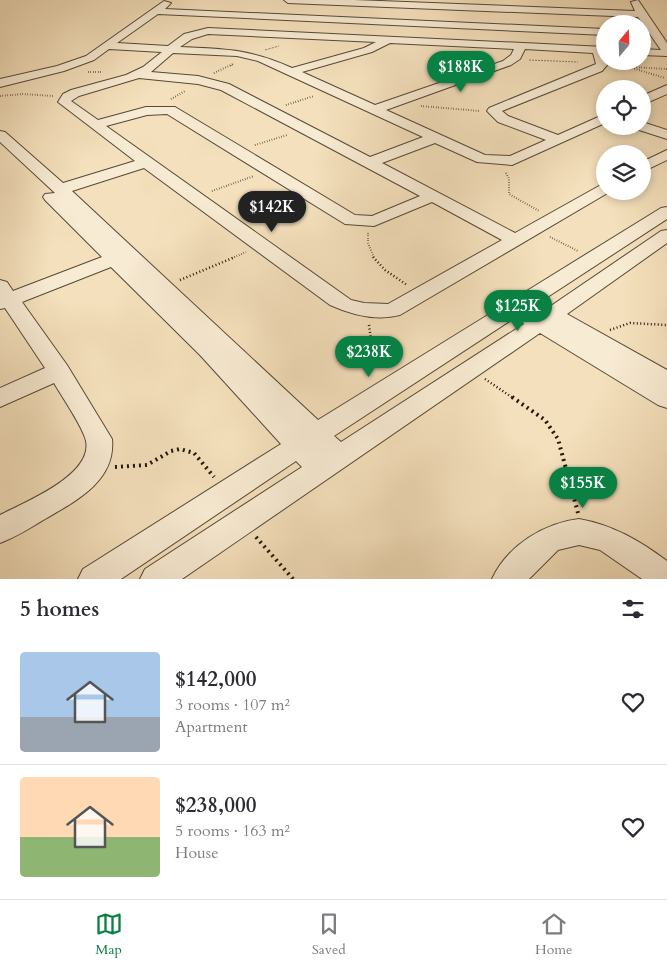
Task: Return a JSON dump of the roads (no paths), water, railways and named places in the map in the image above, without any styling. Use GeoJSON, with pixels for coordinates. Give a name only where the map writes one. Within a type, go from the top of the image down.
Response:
{"type":"FeatureCollection","features":[{"type":"Feature","properties":{"kind":"street"},"geometry":{"type":"LineString","coordinates":[[0,78],[73,60],[132,26],[171,0]]}},
{"type":"Feature","properties":{"kind":"street"},"geometry":{"type":"LineString","coordinates":[[288,0],[394,2],[641,14],[634,0]]}},
{"type":"Feature","properties":{"kind":"street"},"geometry":{"type":"LineString","coordinates":[[575,0],[581,12]]}},
{"type":"Feature","properties":{"kind":"street"},"geometry":{"type":"LineString","coordinates":[[314,36],[333,2]]}},
{"type":"Feature","properties":{"kind":"street"},"geometry":{"type":"LineString","coordinates":[[159,7],[324,18],[596,30]]}},
{"type":"Feature","properties":{"kind":"street"},"geometry":{"type":"LineString","coordinates":[[490,8],[492,24]]}},
{"type":"Feature","properties":{"kind":"street"},"geometry":{"type":"LineString","coordinates":[[324,18],[596,30]]}},
{"type":"Feature","properties":{"kind":"street"},"geometry":{"type":"LineString","coordinates":[[0,83],[71,66],[90,58],[110,46],[132,26]]}},
{"type":"Feature","properties":{"kind":"street"},"geometry":{"type":"LineString","coordinates":[[596,50],[208,31],[187,35],[155,63],[139,74],[67,97],[64,102],[337,301],[354,309],[374,312],[393,310],[596,194]]}},
{"type":"Feature","properties":{"kind":"street"},"geometry":{"type":"LineString","coordinates":[[651,32],[667,33]]}},
{"type":"Feature","properties":{"kind":"street"},"geometry":{"type":"LineString","coordinates":[[651,35],[667,51]]}},
{"type":"Feature","properties":{"kind":"street"},"geometry":{"type":"LineString","coordinates":[[291,72],[368,50],[388,40]]}},
{"type":"Feature","properties":{"kind":"street"},"geometry":{"type":"LineString","coordinates":[[110,46],[248,55],[291,72],[482,159],[497,162],[512,161],[596,122]]}},
{"type":"Feature","properties":{"kind":"street"},"geometry":{"type":"LineString","coordinates":[[374,110],[514,59],[521,46]]}},
{"type":"Feature","properties":{"kind":"street"},"geometry":{"type":"LineString","coordinates":[[651,52],[667,51]]}},
{"type":"Feature","properties":{"kind":"street"},"geometry":{"type":"LineString","coordinates":[[559,140],[503,118],[494,111],[496,108],[596,70]]}},
{"type":"Feature","properties":{"kind":"street"},"geometry":{"type":"LineString","coordinates":[[139,74],[206,81],[225,87],[516,240]]}},
{"type":"Feature","properties":{"kind":"street"},"geometry":{"type":"LineString","coordinates":[[651,97],[667,90]]}},
{"type":"Feature","properties":{"kind":"street"},"geometry":{"type":"LineString","coordinates":[[95,125],[146,110],[163,109],[175,112],[351,220],[374,222],[433,196]]}},
{"type":"Feature","properties":{"kind":"street"},"geometry":{"type":"LineString","coordinates":[[651,129],[667,135]]}},
{"type":"Feature","properties":{"kind":"street"},"geometry":{"type":"LineString","coordinates":[[0,135],[62,190],[114,259],[208,350],[307,440]]}},
{"type":"Feature","properties":{"kind":"street"},"geometry":{"type":"LineString","coordinates":[[369,163],[435,138]]}},
{"type":"Feature","properties":{"kind":"street"},"geometry":{"type":"LineString","coordinates":[[0,150],[166,286],[224,341],[307,440],[329,463]]}},
{"type":"Feature","properties":{"kind":"street"},"geometry":{"type":"LineString","coordinates":[[651,163],[667,154]]}},
{"type":"Feature","properties":{"kind":"street"},"geometry":{"type":"LineString","coordinates":[[62,190],[147,162]]}},
{"type":"Feature","properties":{"kind":"street"},"geometry":{"type":"LineString","coordinates":[[94,579],[307,440],[667,212]]}},
{"type":"Feature","properties":{"kind":"street"},"geometry":{"type":"LineString","coordinates":[[156,579],[545,319],[667,235]]}},
{"type":"Feature","properties":{"kind":"street"},"geometry":{"type":"LineString","coordinates":[[602,253],[633,258]]}},
{"type":"Feature","properties":{"kind":"street"},"geometry":{"type":"LineString","coordinates":[[0,530],[66,493],[82,481],[94,466],[100,452],[99,438],[59,371],[3,296],[114,259]]}},
{"type":"Feature","properties":{"kind":"street"},"geometry":{"type":"LineString","coordinates":[[515,309],[596,340],[667,381]]}},
{"type":"Feature","properties":{"kind":"street"},"geometry":{"type":"LineString","coordinates":[[545,319],[667,399]]}},
{"type":"Feature","properties":{"kind":"street"},"geometry":{"type":"LineString","coordinates":[[0,398],[59,371]]}},
{"type":"Feature","properties":{"kind":"street"},"geometry":{"type":"LineString","coordinates":[[508,579],[546,542],[562,533],[583,532],[605,538],[667,579]]}}]}
